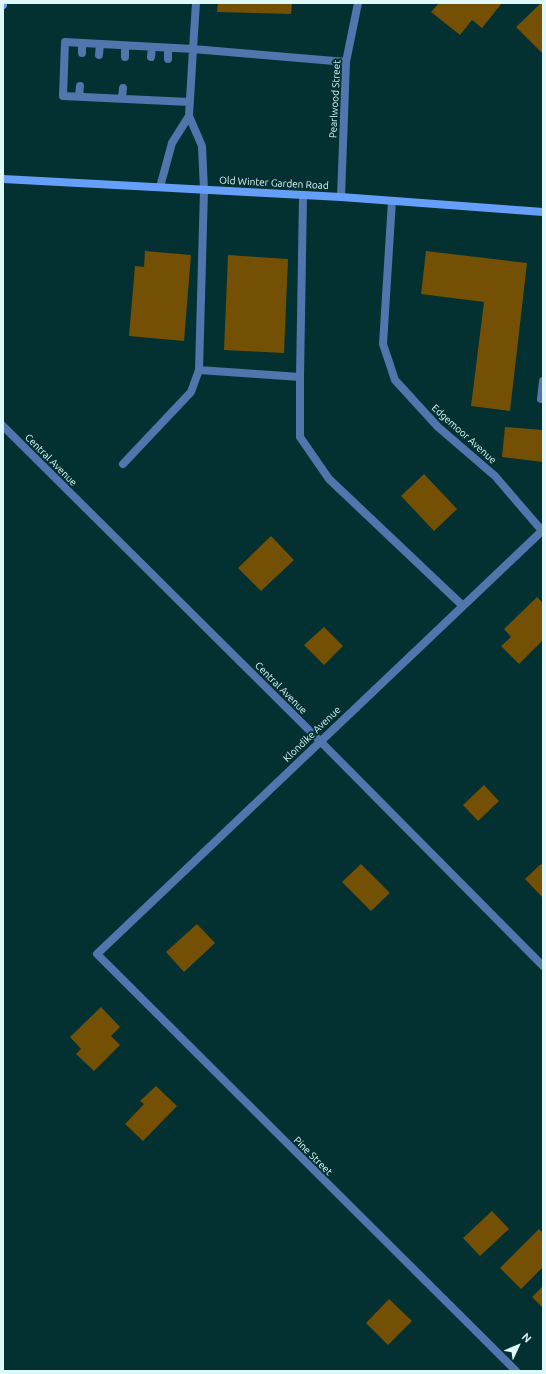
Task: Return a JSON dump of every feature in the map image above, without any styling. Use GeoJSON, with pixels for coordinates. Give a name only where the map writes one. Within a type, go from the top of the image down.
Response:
{"type":"FeatureCollection","features":[{"type":"Feature","properties":{"kind":"main road","name":"Old Winter Garden Road"},"geometry":{"type":"LineString","coordinates":[[3,178],[204,190],[234,190],[543,212]]}},
{"type":"Feature","properties":{"kind":"street"},"geometry":{"type":"LineString","coordinates":[[123,464],[191,392],[199,370],[204,190],[202,146],[189,116],[196,3]]}},
{"type":"Feature","properties":{"kind":"street","name":"Pearlwood Street"},"geometry":{"type":"LineString","coordinates":[[341,197],[346,62],[358,3]]}},
{"type":"Feature","properties":{"kind":"street"},"geometry":{"type":"LineString","coordinates":[[189,102],[63,96],[65,42],[193,49],[346,62]]}},
{"type":"Feature","properties":{"kind":"street"},"geometry":{"type":"LineString","coordinates":[[82,43],[82,53]]}},
{"type":"Feature","properties":{"kind":"street"},"geometry":{"type":"LineString","coordinates":[[99,55],[100,44]]}},
{"type":"Feature","properties":{"kind":"street"},"geometry":{"type":"LineString","coordinates":[[125,46],[125,57]]}},
{"type":"Feature","properties":{"kind":"street"},"geometry":{"type":"LineString","coordinates":[[152,47],[152,57]]}},
{"type":"Feature","properties":{"kind":"street"},"geometry":{"type":"LineString","coordinates":[[168,48],[168,59]]}},
{"type":"Feature","properties":{"kind":"street"},"geometry":{"type":"LineString","coordinates":[[79,96],[80,86]]}},
{"type":"Feature","properties":{"kind":"street"},"geometry":{"type":"LineString","coordinates":[[97,97],[98,88]]}},
{"type":"Feature","properties":{"kind":"street"},"geometry":{"type":"LineString","coordinates":[[122,88],[122,98]]}},
{"type":"Feature","properties":{"kind":"street"},"geometry":{"type":"LineString","coordinates":[[150,90],[150,100]]}},
{"type":"Feature","properties":{"kind":"street"},"geometry":{"type":"LineString","coordinates":[[166,101],[167,92]]}},
{"type":"Feature","properties":{"kind":"street"},"geometry":{"type":"LineString","coordinates":[[160,187],[172,143],[189,116]]}},
{"type":"Feature","properties":{"kind":"street"},"geometry":{"type":"LineString","coordinates":[[303,196],[300,437],[325,473],[462,605]]}},
{"type":"Feature","properties":{"kind":"street","name":"Edgemoor Avenue"},"geometry":{"type":"LineString","coordinates":[[392,201],[383,344],[395,380],[438,427],[495,476],[542,531]]}},
{"type":"Feature","properties":{"kind":"street"},"geometry":{"type":"LineString","coordinates":[[199,370],[300,377]]}},
{"type":"Feature","properties":{"kind":"street"},"geometry":{"type":"LineString","coordinates":[[543,381],[541,399],[543,399]]}},
{"type":"Feature","properties":{"kind":"street","name":"Central Avenue"},"geometry":{"type":"LineString","coordinates":[[3,426],[320,741],[543,966]]}},
{"type":"Feature","properties":{"kind":"street","name":"Klondike Avenue"},"geometry":{"type":"LineString","coordinates":[[97,954],[462,605],[542,531]]}},
{"type":"Feature","properties":{"kind":"street","name":"Pine Street"},"geometry":{"type":"LineString","coordinates":[[97,954],[516,1371]]}},
{"type":"Feature","properties":{"kind":"building"},"geometry":{"type":"Polygon","coordinates":[[[218,3],[292,3],[291,14],[217,12],[218,3]]]}},
{"type":"Feature","properties":{"kind":"building"},"geometry":{"type":"Polygon","coordinates":[[[439,3],[502,3],[482,28],[472,20],[460,35],[431,12],[439,3]]]}},
{"type":"Feature","properties":{"kind":"building"},"geometry":{"type":"Polygon","coordinates":[[[541,3],[543,3],[543,54],[516,27],[541,3]]]}},
{"type":"Feature","properties":{"kind":"building"},"geometry":{"type":"Polygon","coordinates":[[[145,251],[191,255],[184,341],[129,336],[135,266],[144,267],[145,251]]]}},
{"type":"Feature","properties":{"kind":"building"},"geometry":{"type":"Polygon","coordinates":[[[426,251],[527,263],[510,411],[471,406],[484,302],[421,294],[426,251]]]}},
{"type":"Feature","properties":{"kind":"building"},"geometry":{"type":"Polygon","coordinates":[[[228,255],[288,259],[284,353],[224,350],[228,255]]]}},
{"type":"Feature","properties":{"kind":"building"},"geometry":{"type":"Polygon","coordinates":[[[505,427],[543,430],[543,462],[502,457],[505,427]]]}},
{"type":"Feature","properties":{"kind":"building"},"geometry":{"type":"Polygon","coordinates":[[[424,474],[457,509],[434,531],[401,496],[424,474]]]}},
{"type":"Feature","properties":{"kind":"building"},"geometry":{"type":"Polygon","coordinates":[[[271,536],[294,560],[261,591],[238,568],[271,536]]]}},
{"type":"Feature","properties":{"kind":"building"},"geometry":{"type":"Polygon","coordinates":[[[537,597],[543,603],[543,640],[519,664],[501,646],[511,637],[504,629],[537,597]]]}},
{"type":"Feature","properties":{"kind":"building"},"geometry":{"type":"Polygon","coordinates":[[[324,627],[343,646],[324,665],[304,645],[324,627]]]}},
{"type":"Feature","properties":{"kind":"building"},"geometry":{"type":"Polygon","coordinates":[[[484,785],[499,801],[478,821],[463,805],[484,785]]]}},
{"type":"Feature","properties":{"kind":"building"},"geometry":{"type":"Polygon","coordinates":[[[361,864],[390,893],[371,911],[342,882],[361,864]]]}},
{"type":"Feature","properties":{"kind":"building"},"geometry":{"type":"Polygon","coordinates":[[[541,864],[543,866],[543,898],[525,879],[541,864]]]}},
{"type":"Feature","properties":{"kind":"building"},"geometry":{"type":"Polygon","coordinates":[[[197,924],[215,943],[184,972],[166,952],[197,924]]]}},
{"type":"Feature","properties":{"kind":"building"},"geometry":{"type":"Polygon","coordinates":[[[101,1007],[120,1027],[111,1036],[120,1045],[94,1071],[76,1054],[81,1049],[70,1037],[101,1007]]]}},
{"type":"Feature","properties":{"kind":"building"},"geometry":{"type":"Polygon","coordinates":[[[156,1086],[177,1106],[143,1141],[125,1124],[144,1104],[140,1101],[156,1086]]]}},
{"type":"Feature","properties":{"kind":"building"},"geometry":{"type":"Polygon","coordinates":[[[492,1211],[509,1229],[480,1256],[463,1238],[492,1211]]]}},
{"type":"Feature","properties":{"kind":"building"},"geometry":{"type":"Polygon","coordinates":[[[539,1229],[543,1233],[543,1267],[521,1289],[500,1268],[539,1229]]]}},
{"type":"Feature","properties":{"kind":"building"},"geometry":{"type":"Polygon","coordinates":[[[543,1286],[543,1308],[532,1297],[543,1286]]]}},
{"type":"Feature","properties":{"kind":"building"},"geometry":{"type":"Polygon","coordinates":[[[389,1299],[412,1321],[388,1345],[366,1323],[389,1299]]]}}]}
